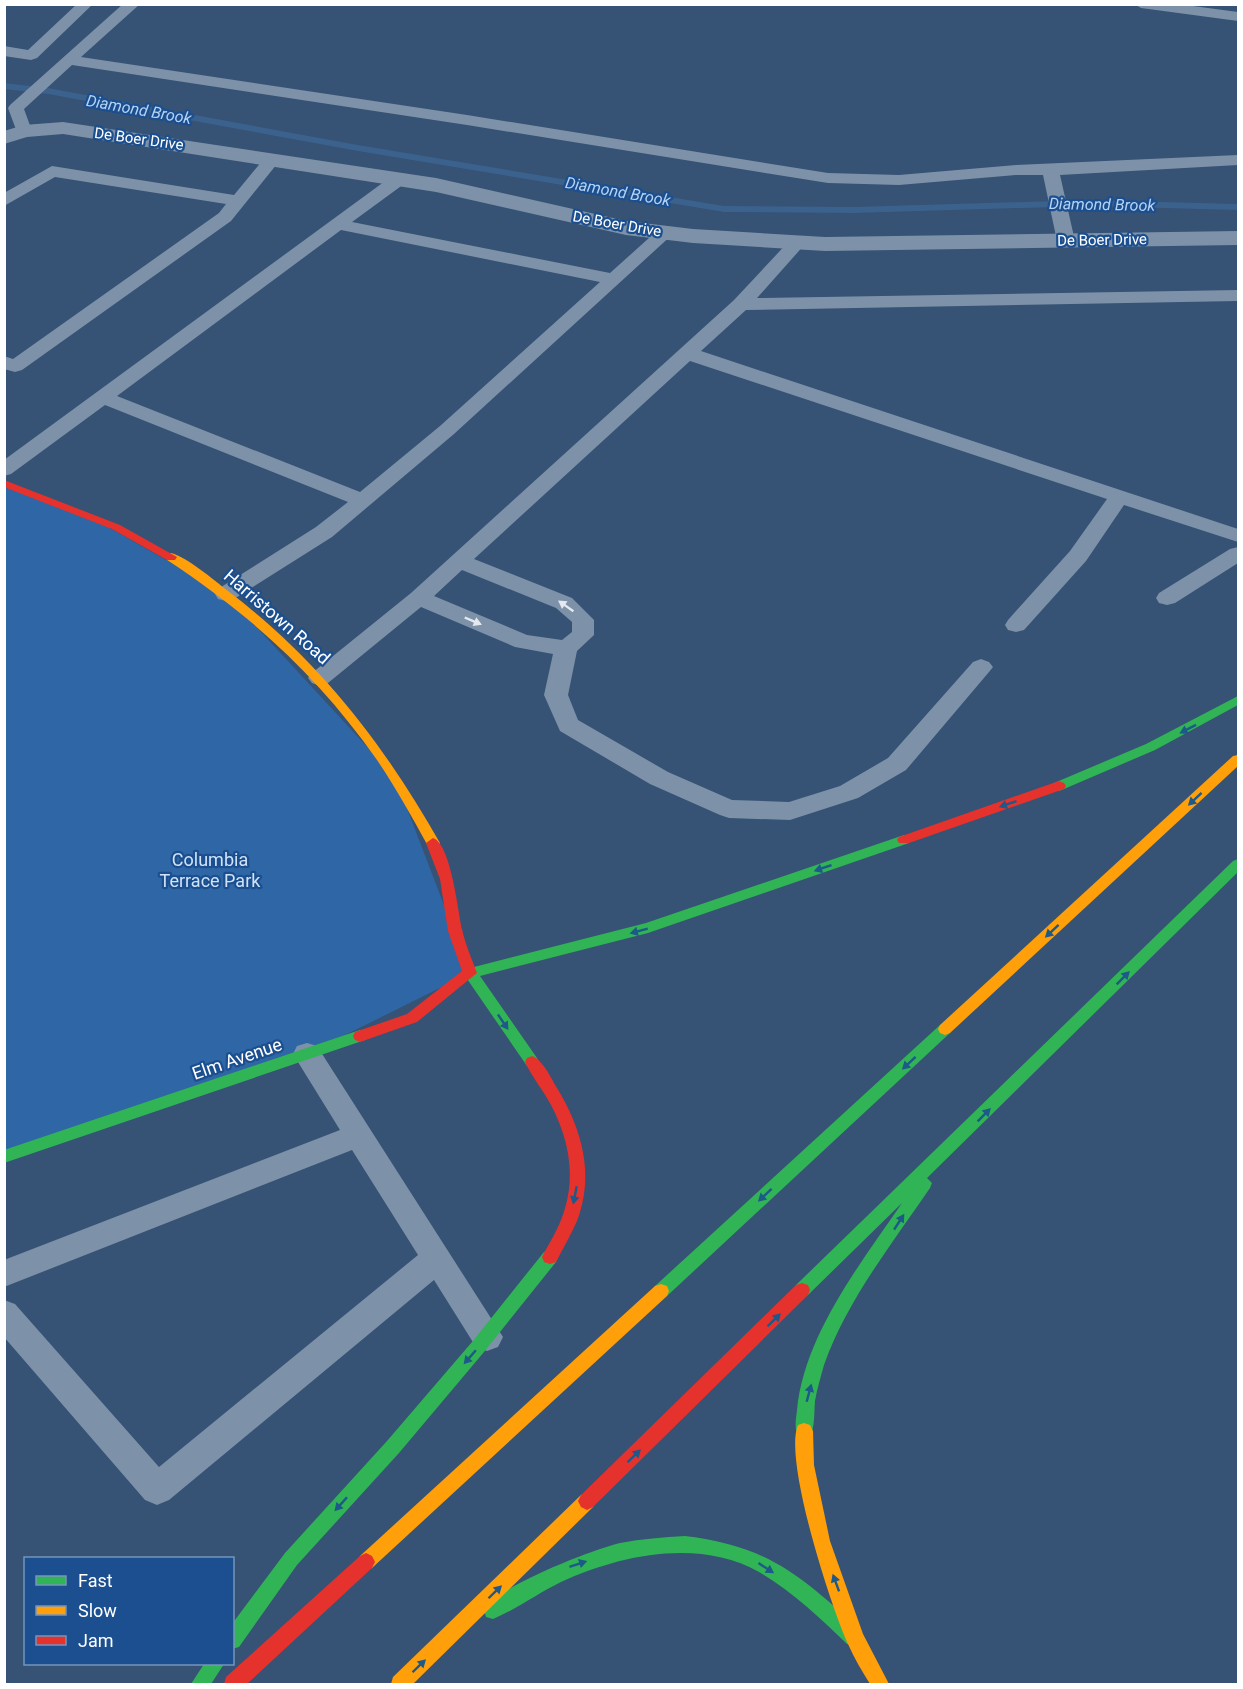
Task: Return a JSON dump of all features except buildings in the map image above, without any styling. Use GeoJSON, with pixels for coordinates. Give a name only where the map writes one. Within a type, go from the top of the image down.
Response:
{"type":"FeatureCollection","features":[{"type":"Feature","properties":{"kind":"main road","name":"Harristown Road"},"geometry":{"type":"LineString","coordinates":[[4,483],[87,515],[150,544],[226,594],[255,617],[320,678],[351,714],[395,777],[435,848],[450,890],[454,929],[470,973],[556,1097],[573,1132],[579,1174],[571,1215],[550,1257],[393,1447],[291,1559],[234,1637]]}},
{"type":"Feature","properties":{"kind":"main road"},"geometry":{"type":"LineString","coordinates":[[470,973],[648,928],[1061,785],[1133,756],[1194,726],[1239,700]]}},
{"type":"Feature","properties":{"kind":"main road"},"geometry":{"type":"LineString","coordinates":[[233,1684],[1239,759]]}},
{"type":"Feature","properties":{"kind":"main road"},"geometry":{"type":"LineString","coordinates":[[400,1684],[1239,864]]}},
{"type":"Feature","properties":{"kind":"main road","name":"Elm Avenue"},"geometry":{"type":"LineString","coordinates":[[4,1157],[412,1018],[470,973]]}},
{"type":"Feature","properties":{"kind":"main road"},"geometry":{"type":"LineString","coordinates":[[880,1684],[855,1638],[821,1541],[805,1465],[804,1409],[820,1351],[845,1304],[942,1156]]}},
{"type":"Feature","properties":{"kind":"main road"},"geometry":{"type":"LineString","coordinates":[[438,1648],[510,1598],[571,1566],[634,1547],[692,1544],[753,1560],[801,1591],[855,1638]]}},
{"type":"Feature","properties":{"kind":"main road"},"geometry":{"type":"LineString","coordinates":[[200,1684],[214,1665]]}},
{"type":"Feature","properties":{"kind":"street","name":"De Boer Drive"},"geometry":{"type":"LineString","coordinates":[[14,135],[63,128],[273,159],[436,185],[626,228],[665,233],[797,243],[1065,234],[1239,238]]}},
{"type":"Feature","properties":{"kind":"lane"},"geometry":{"type":"LineString","coordinates":[[4,51],[32,55],[86,4]]}},
{"type":"Feature","properties":{"kind":"lane"},"geometry":{"type":"LineString","coordinates":[[14,135],[16,108],[132,4]]}},
{"type":"Feature","properties":{"kind":"lane"},"geometry":{"type":"LineString","coordinates":[[1141,4],[1239,16]]}},
{"type":"Feature","properties":{"kind":"lane"},"geometry":{"type":"LineString","coordinates":[[69,60],[467,120],[828,178],[899,180],[1016,170],[1052,177],[1239,160]]}},
{"type":"Feature","properties":{"kind":"lane"},"geometry":{"type":"LineString","coordinates":[[4,362],[15,366],[225,217],[273,159]]}},
{"type":"Feature","properties":{"kind":"lane"},"geometry":{"type":"LineString","coordinates":[[4,201],[52,171],[238,201]]}},
{"type":"Feature","properties":{"kind":"lane"},"geometry":{"type":"LineString","coordinates":[[1052,177],[1065,234]]}},
{"type":"Feature","properties":{"kind":"lane"},"geometry":{"type":"LineString","coordinates":[[4,470],[398,180]]}},
{"type":"Feature","properties":{"kind":"lane"},"geometry":{"type":"LineString","coordinates":[[336,224],[614,279]]}},
{"type":"Feature","properties":{"kind":"lane"},"geometry":{"type":"LineString","coordinates":[[226,594],[324,532],[447,430],[665,233]]}},
{"type":"Feature","properties":{"kind":"lane"},"geometry":{"type":"LineString","coordinates":[[320,678],[419,598],[741,304],[797,243]]}},
{"type":"Feature","properties":{"kind":"lane"},"geometry":{"type":"LineString","coordinates":[[741,304],[1239,295]]}},
{"type":"Feature","properties":{"kind":"lane"},"geometry":{"type":"LineString","coordinates":[[687,353],[1239,536]]}},
{"type":"Feature","properties":{"kind":"lane"},"geometry":{"type":"LineString","coordinates":[[102,397],[362,500]]}},
{"type":"Feature","properties":{"kind":"lane"},"geometry":{"type":"LineString","coordinates":[[1016,625],[1078,556],[1120,496]]}},
{"type":"Feature","properties":{"kind":"lane"},"geometry":{"type":"LineString","coordinates":[[1167,598],[1239,554]]}},
{"type":"Feature","properties":{"kind":"lane"},"geometry":{"type":"LineString","coordinates":[[459,561],[564,603],[583,620],[583,635],[566,648],[556,695],[568,725],[659,778],[729,808],[790,811],[849,792],[897,764],[981,667]]}},
{"type":"Feature","properties":{"kind":"lane"},"geometry":{"type":"LineString","coordinates":[[419,598],[523,642],[566,648]]}},
{"type":"Feature","properties":{"kind":"lane"},"geometry":{"type":"LineString","coordinates":[[307,1054],[486,1337]]}},
{"type":"Feature","properties":{"kind":"lane"},"geometry":{"type":"LineString","coordinates":[[4,1274],[358,1135]]}},
{"type":"Feature","properties":{"kind":"lane"},"geometry":{"type":"LineString","coordinates":[[4,1314],[157,1489],[436,1259]]}},
{"type":"Feature","properties":{"kind":"green space","name":"Columbia Terrace Park"},"geometry":{"type":"Polygon","coordinates":[[[4,483],[87,515],[226,594],[395,777],[470,973],[307,1054],[5,1157],[4,483]]]}},
{"type":"Feature","properties":{"kind":"waterway","name":"Diamond Brook"},"geometry":{"type":"LineString","coordinates":[[4,86],[48,91],[358,148],[724,209],[854,210],[1089,203],[1238,207]]}},
{"type":"Feature","properties":{"kind":"traffic: fast"},"geometry":{"type":"LineString","coordinates":[[1059,786],[1150,747],[1238,700]]}},
{"type":"Feature","properties":{"kind":"traffic: fast"},"geometry":{"type":"LineString","coordinates":[[532,1062],[470,973],[648,928],[904,840]]}},
{"type":"Feature","properties":{"kind":"traffic: fast"},"geometry":{"type":"LineString","coordinates":[[802,1290],[1238,864]]}},
{"type":"Feature","properties":{"kind":"traffic: fast"},"geometry":{"type":"LineString","coordinates":[[661,1291],[945,1029]]}},
{"type":"Feature","properties":{"kind":"traffic: fast"},"geometry":{"type":"LineString","coordinates":[[4,1157],[360,1036]]}},
{"type":"Feature","properties":{"kind":"traffic: fast"},"geometry":{"type":"LineString","coordinates":[[804,1431],[807,1398],[816,1365],[829,1333],[866,1269],[924,1183]]}},
{"type":"Feature","properties":{"kind":"traffic: fast"},"geometry":{"type":"LineString","coordinates":[[234,1637],[291,1559],[393,1447],[478,1347],[550,1257]]}},
{"type":"Feature","properties":{"kind":"traffic: fast"},"geometry":{"type":"LineString","coordinates":[[493,1610],[553,1577],[585,1563],[651,1546],[685,1545],[719,1549],[752,1559],[765,1566],[806,1594],[854,1637]]}},
{"type":"Feature","properties":{"kind":"traffic: fast"},"geometry":{"type":"LineString","coordinates":[[200,1684],[214,1665]]}},
{"type":"Feature","properties":{"kind":"traffic: slow"},"geometry":{"type":"LineString","coordinates":[[171,557],[252,615],[322,682],[382,758],[433,843]]}},
{"type":"Feature","properties":{"kind":"traffic: slow"},"geometry":{"type":"LineString","coordinates":[[945,1029],[1238,759]]}},
{"type":"Feature","properties":{"kind":"traffic: slow"},"geometry":{"type":"LineString","coordinates":[[366,1562],[661,1291]]}},
{"type":"Feature","properties":{"kind":"traffic: slow"},"geometry":{"type":"LineString","coordinates":[[804,1431],[805,1465],[821,1541],[855,1639],[880,1684]]}},
{"type":"Feature","properties":{"kind":"traffic: slow"},"geometry":{"type":"LineString","coordinates":[[400,1684],[587,1501]]}},
{"type":"Feature","properties":{"kind":"traffic: jam"},"geometry":{"type":"LineString","coordinates":[[4,483],[116,527],[171,557]]}},
{"type":"Feature","properties":{"kind":"traffic: jam"},"geometry":{"type":"LineString","coordinates":[[904,840],[1059,786]]}},
{"type":"Feature","properties":{"kind":"traffic: jam"},"geometry":{"type":"LineString","coordinates":[[360,1036],[412,1018],[470,973],[455,931],[447,879],[433,843]]}},
{"type":"Feature","properties":{"kind":"traffic: jam"},"geometry":{"type":"LineString","coordinates":[[532,1062],[564,1116],[577,1153],[577,1193],[571,1215],[550,1257]]}},
{"type":"Feature","properties":{"kind":"traffic: jam"},"geometry":{"type":"LineString","coordinates":[[587,1501],[802,1290]]}},
{"type":"Feature","properties":{"kind":"traffic: jam"},"geometry":{"type":"LineString","coordinates":[[233,1684],[366,1562]]}}]}
